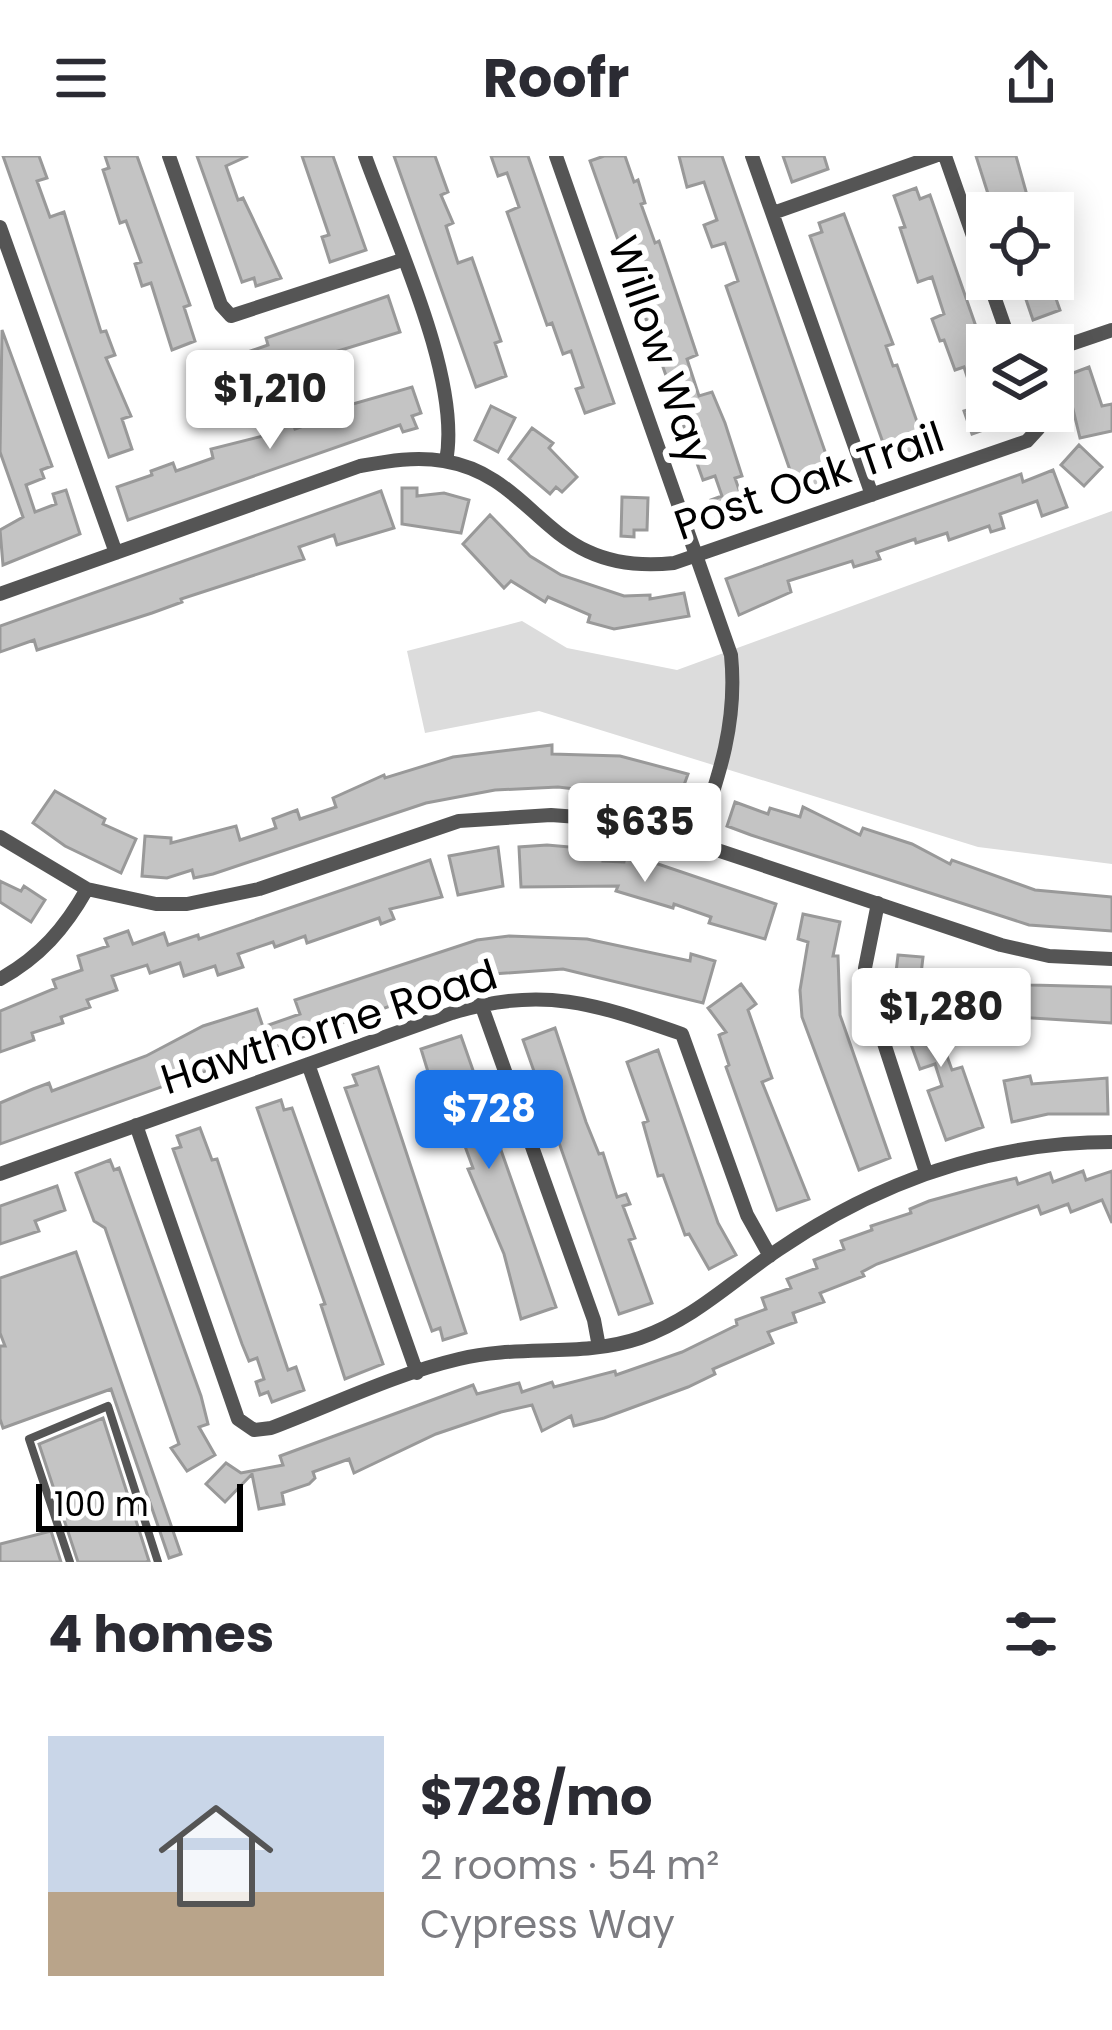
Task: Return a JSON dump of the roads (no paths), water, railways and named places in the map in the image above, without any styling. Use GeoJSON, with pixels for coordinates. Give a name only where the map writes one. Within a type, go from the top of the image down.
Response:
{"type":"FeatureCollection","features":[{"type":"Feature","properties":{"kind":"street"},"geometry":{"type":"LineString","coordinates":[[169,156],[220,305],[231,316],[402,260]]}},
{"type":"Feature","properties":{"kind":"street"},"geometry":{"type":"LineString","coordinates":[[365,156],[449,404],[452,434],[446,461]]}},
{"type":"Feature","properties":{"kind":"street","name":"Willow Way"},"geometry":{"type":"LineString","coordinates":[[556,156],[731,655],[736,699],[728,750],[696,843]]}},
{"type":"Feature","properties":{"kind":"street"},"geometry":{"type":"LineString","coordinates":[[752,156],[872,495]]}},
{"type":"Feature","properties":{"kind":"street"},"geometry":{"type":"LineString","coordinates":[[773,213],[935,156]]}},
{"type":"Feature","properties":{"kind":"street"},"geometry":{"type":"LineString","coordinates":[[945,156],[966,217]]}},
{"type":"Feature","properties":{"kind":"street"},"geometry":{"type":"LineString","coordinates":[[0,227],[116,553]]}},
{"type":"Feature","properties":{"kind":"street"},"geometry":{"type":"LineString","coordinates":[[1074,343],[1112,330]]}},
{"type":"Feature","properties":{"kind":"street","name":"Post Oak Trail"},"geometry":{"type":"LineString","coordinates":[[0,594],[360,466],[401,459],[446,461],[483,476],[572,546],[608,561],[643,567],[698,556],[1027,441],[1035,432]]}},
{"type":"Feature","properties":{"kind":"street"},"geometry":{"type":"LineString","coordinates":[[0,837],[87,889],[156,904],[218,899],[459,820],[508,815],[605,819],[696,843],[1001,945],[1049,956],[1112,959]]}},
{"type":"Feature","properties":{"kind":"street"},"geometry":{"type":"LineString","coordinates":[[0,980],[46,946],[67,924],[87,889]]}},
{"type":"Feature","properties":{"kind":"street"},"geometry":{"type":"LineString","coordinates":[[878,903],[865,968],[868,994],[926,1172]]}},
{"type":"Feature","properties":{"kind":"street","name":"Hawthorne Road"},"geometry":{"type":"LineString","coordinates":[[0,1174],[481,1004],[519,998],[593,1003],[682,1034],[747,1215],[770,1256]]}},
{"type":"Feature","properties":{"kind":"street"},"geometry":{"type":"LineString","coordinates":[[481,1004],[594,1320],[599,1347]]}},
{"type":"Feature","properties":{"kind":"street"},"geometry":{"type":"LineString","coordinates":[[308,1064],[417,1373]]}},
{"type":"Feature","properties":{"kind":"street"},"geometry":{"type":"LineString","coordinates":[[136,1125],[238,1419],[254,1430],[271,1428],[458,1359],[501,1352],[556,1353],[640,1338],[685,1317],[864,1197],[926,1172],[1017,1151],[1112,1142]]}},
{"type":"Feature","properties":{"kind":"lane"},"geometry":{"type":"LineString","coordinates":[[70,1562],[29,1439],[109,1406],[158,1562]]}}]}
